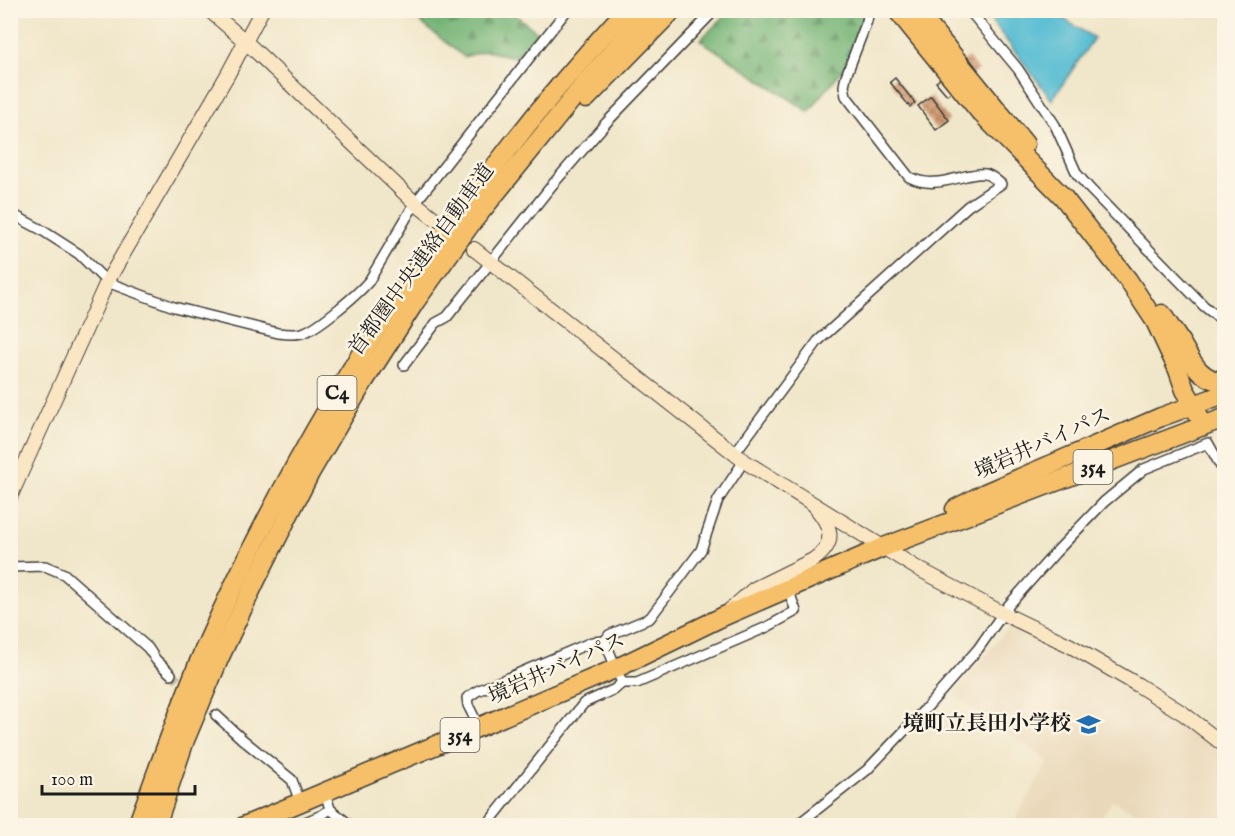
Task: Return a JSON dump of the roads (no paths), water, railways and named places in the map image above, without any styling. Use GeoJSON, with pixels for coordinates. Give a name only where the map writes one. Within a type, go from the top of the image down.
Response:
{"type":"FeatureCollection","features":[{"type":"Feature","properties":{"kind":"highway","name":"首都圏中央連絡自動車道"},"geometry":{"type":"LineString","coordinates":[[156,825],[185,740],[219,659],[310,473],[363,382],[415,302],[470,225],[586,82],[649,10]]}},
{"type":"Feature","properties":{"kind":"highway"},"geometry":{"type":"LineString","coordinates":[[470,225],[567,119],[673,10]]}},
{"type":"Feature","properties":{"kind":"highway"},"geometry":{"type":"LineString","coordinates":[[897,10],[980,112],[1063,197],[1128,280],[1155,321],[1203,426]]}},
{"type":"Feature","properties":{"kind":"highway"},"geometry":{"type":"LineString","coordinates":[[916,10],[1032,152],[1071,192],[1150,294],[1192,363],[1208,379],[1224,382]]}},
{"type":"Feature","properties":{"kind":"highway","name":"首都圏中央連絡自動車道"},"geometry":{"type":"LineString","coordinates":[[137,825],[204,651],[295,466],[348,374],[401,292],[455,216],[572,70],[625,11]]}},
{"type":"Feature","properties":{"kind":"highway"},"geometry":{"type":"LineString","coordinates":[[1166,319],[1190,380],[1194,405]]}},
{"type":"Feature","properties":{"kind":"highway","name":"境岩井バイパス"},"geometry":{"type":"LineString","coordinates":[[884,547],[986,493],[1150,422],[1224,394]]}},
{"type":"Feature","properties":{"kind":"highway","name":"境岩井バイパス"},"geometry":{"type":"LineString","coordinates":[[244,825],[300,802],[328,800],[479,727],[620,675],[722,617],[884,547],[1224,418]]}},
{"type":"Feature","properties":{"kind":"street"},"geometry":{"type":"LineString","coordinates":[[209,10],[246,42],[415,203],[434,218]]}},
{"type":"Feature","properties":{"kind":"street"},"geometry":{"type":"LineString","coordinates":[[10,497],[107,282],[246,42],[262,10]]}},
{"type":"Feature","properties":{"kind":"street"},"geometry":{"type":"LineString","coordinates":[[10,213],[79,254],[107,282],[174,307],[278,333],[304,333],[362,290],[415,203],[567,10]]}},
{"type":"Feature","properties":{"kind":"street"},"geometry":{"type":"LineString","coordinates":[[404,365],[436,323],[447,317],[553,184],[606,123],[715,10]]}},
{"type":"Feature","properties":{"kind":"street"},"geometry":{"type":"LineString","coordinates":[[605,641],[609,635],[650,618],[702,550],[718,500],[739,458],[818,341],[968,206],[1001,184],[986,174],[933,183],[918,182],[909,177],[846,96],[844,86],[846,76],[869,10]]}},
{"type":"Feature","properties":{"kind":"street"},"geometry":{"type":"LineString","coordinates":[[969,10],[1018,69],[1054,125],[1077,174],[1204,306],[1224,322]]}},
{"type":"Feature","properties":{"kind":"street"},"geometry":{"type":"LineString","coordinates":[[474,249],[739,458],[915,567],[1069,645],[1138,685],[1184,714],[1224,745]]}},
{"type":"Feature","properties":{"kind":"street"},"geometry":{"type":"LineString","coordinates":[[796,825],[875,762],[978,649],[1002,613],[1055,553],[1104,502],[1144,469],[1208,443],[1224,472]]}},
{"type":"Feature","properties":{"kind":"street"},"geometry":{"type":"LineString","coordinates":[[722,617],[754,589],[813,560],[826,549],[830,540],[830,532],[823,516],[813,504]]}},
{"type":"Feature","properties":{"kind":"street"},"geometry":{"type":"LineString","coordinates":[[10,567],[45,566],[64,574],[148,648],[156,660],[171,674]]}},
{"type":"Feature","properties":{"kind":"street"},"geometry":{"type":"LineString","coordinates":[[605,641],[620,675],[637,683],[767,627],[796,611],[788,588]]}},
{"type":"Feature","properties":{"kind":"street"},"geometry":{"type":"LineString","coordinates":[[479,727],[467,698],[477,691],[592,642],[605,641]]}},
{"type":"Feature","properties":{"kind":"street"},"geometry":{"type":"LineString","coordinates":[[486,825],[584,703],[615,689],[620,675]]}},
{"type":"Feature","properties":{"kind":"street"},"geometry":{"type":"LineString","coordinates":[[216,715],[292,780],[300,802]]}},
{"type":"Feature","properties":{"kind":"street"},"geometry":{"type":"LineString","coordinates":[[296,825],[322,815],[328,800],[351,825]]}},
{"type":"Feature","properties":{"kind":"water"},"geometry":{"type":"Polygon","coordinates":[[[984,11],[1051,11],[1094,38],[1052,100],[984,11]]]}},
{"type":"Feature","properties":{"kind":"tunnel"},"geometry":{"type":"LineString","coordinates":[[171,674],[190,691]]}},
{"type":"Feature","properties":{"kind":"place","name":"境町立長田小学校"},"geometry":{"type":"Point","coordinates":[1089,724]}}]}
